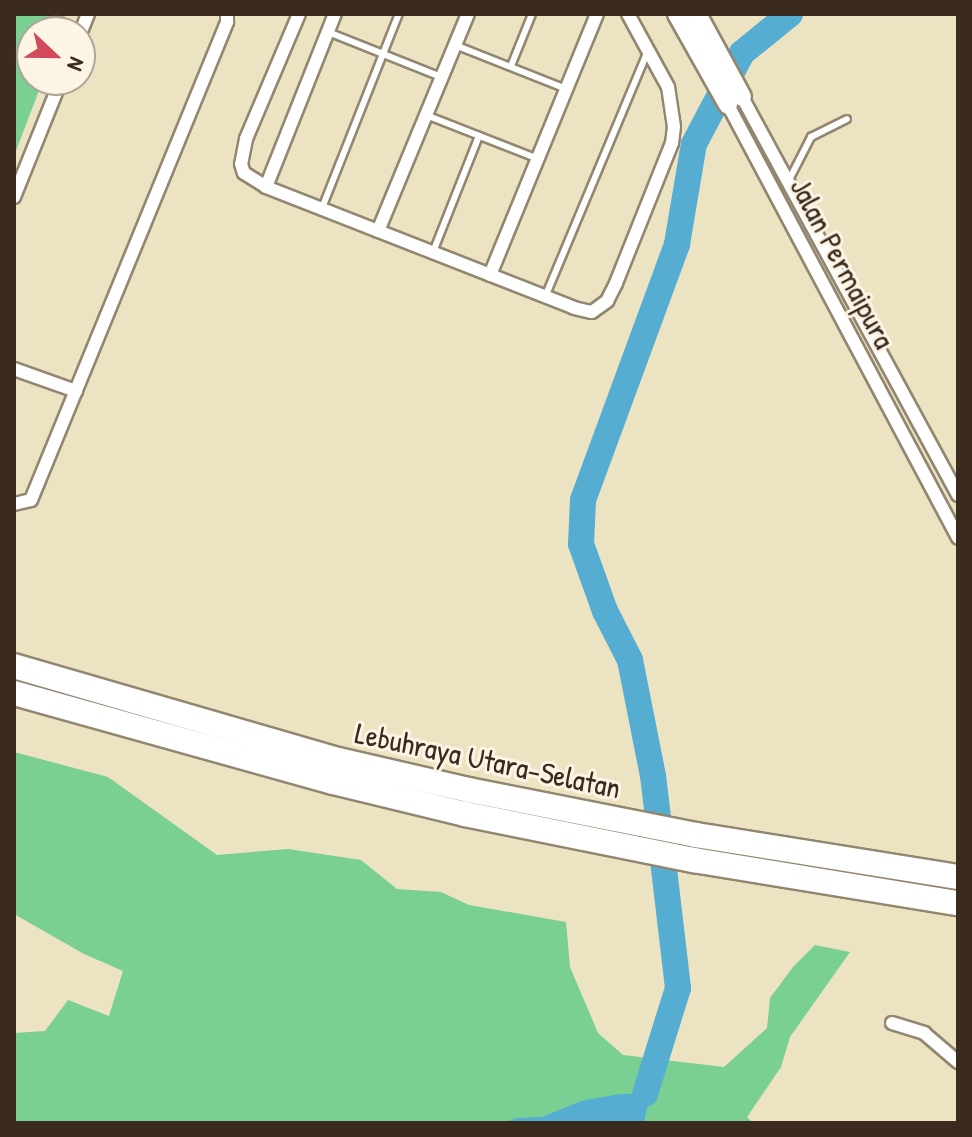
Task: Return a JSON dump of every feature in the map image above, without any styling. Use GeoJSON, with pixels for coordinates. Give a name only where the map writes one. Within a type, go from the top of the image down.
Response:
{"type":"FeatureCollection","features":[{"type":"Feature","properties":{"kind":"highway","name":"Lebuhraya Utara–Selatan"},"geometry":{"type":"LineString","coordinates":[[14,666],[338,760],[610,831],[694,860],[958,903]]}},
{"type":"Feature","properties":{"kind":"highway","name":"Lebuhraya Utara–Selatan"},"geometry":{"type":"LineString","coordinates":[[14,693],[333,782],[610,831],[696,835],[958,877]]}},
{"type":"Feature","properties":{"kind":"main road","name":"Jalan Permaipura"},"geometry":{"type":"LineString","coordinates":[[677,14],[700,41],[735,101]]}},
{"type":"Feature","properties":{"kind":"main road","name":"Jalan Permaipura"},"geometry":{"type":"LineString","coordinates":[[697,14],[700,41]]}},
{"type":"Feature","properties":{"kind":"street"},"geometry":{"type":"LineString","coordinates":[[14,504],[31,500],[227,22],[227,14]]}},
{"type":"Feature","properties":{"kind":"street"},"geometry":{"type":"LineString","coordinates":[[299,14],[243,151],[244,173],[266,187],[545,297],[592,312],[607,301],[616,283],[672,143],[674,127],[668,87],[628,14]]}},
{"type":"Feature","properties":{"kind":"street"},"geometry":{"type":"LineString","coordinates":[[266,187],[335,14]]}},
{"type":"Feature","properties":{"kind":"street"},"geometry":{"type":"LineString","coordinates":[[378,231],[468,14]]}},
{"type":"Feature","properties":{"kind":"street"},"geometry":{"type":"LineString","coordinates":[[490,275],[597,14]]}},
{"type":"Feature","properties":{"kind":"street"},"geometry":{"type":"LineString","coordinates":[[14,197],[55,96]]}},
{"type":"Feature","properties":{"kind":"street","name":"Jalan Permaipura"},"geometry":{"type":"LineString","coordinates":[[735,101],[788,182],[958,495]]}},
{"type":"Feature","properties":{"kind":"street","name":"Jalan Permaipura"},"geometry":{"type":"LineString","coordinates":[[735,101],[958,538]]}},
{"type":"Feature","properties":{"kind":"street"},"geometry":{"type":"LineString","coordinates":[[14,369],[76,391]]}},
{"type":"Feature","properties":{"kind":"street"},"geometry":{"type":"LineString","coordinates":[[892,1023],[924,1033],[958,1062]]}},
{"type":"Feature","properties":{"kind":"lane"},"geometry":{"type":"LineString","coordinates":[[322,209],[399,14]]}},
{"type":"Feature","properties":{"kind":"lane"},"geometry":{"type":"LineString","coordinates":[[511,66],[532,14]]}},
{"type":"Feature","properties":{"kind":"lane"},"geometry":{"type":"LineString","coordinates":[[328,32],[441,77]]}},
{"type":"Feature","properties":{"kind":"lane"},"geometry":{"type":"LineString","coordinates":[[455,45],[566,89]]}},
{"type":"Feature","properties":{"kind":"lane"},"geometry":{"type":"LineString","coordinates":[[545,297],[648,51]]}},
{"type":"Feature","properties":{"kind":"lane"},"geometry":{"type":"LineString","coordinates":[[426,115],[538,159]]}},
{"type":"Feature","properties":{"kind":"lane"},"geometry":{"type":"LineString","coordinates":[[788,182],[811,137],[847,119]]}},
{"type":"Feature","properties":{"kind":"lane"},"geometry":{"type":"LineString","coordinates":[[433,253],[479,136]]}},
{"type":"Feature","properties":{"kind":"green space"},"geometry":{"type":"Polygon","coordinates":[[[14,14],[63,14],[16,16],[16,96],[37,96],[14,156],[14,14]]]}},
{"type":"Feature","properties":{"kind":"green space"},"geometry":{"type":"Polygon","coordinates":[[[14,752],[108,777],[217,855],[288,849],[361,860],[397,889],[441,892],[469,905],[566,922],[570,967],[598,1033],[623,1055],[724,1067],[767,1028],[770,998],[793,967],[815,945],[850,952],[790,1037],[781,1067],[747,1117],[753,1123],[14,1123],[14,1033],[45,1031],[68,1000],[109,1016],[123,971],[84,954],[14,914],[14,752]]]}},
{"type":"Feature","properties":{"kind":"water"},"geometry":{"type":"Polygon","coordinates":[[[620,1094],[645,1094],[648,1102],[644,1123],[503,1123],[517,1118],[542,1117],[581,1101],[620,1094]]]}},
{"type":"Feature","properties":{"kind":"waterway"},"geometry":{"type":"LineString","coordinates":[[645,1094],[678,988],[653,776],[630,660],[605,611],[581,544],[583,500],[677,244],[694,144],[742,53],[790,14]]}}]}
